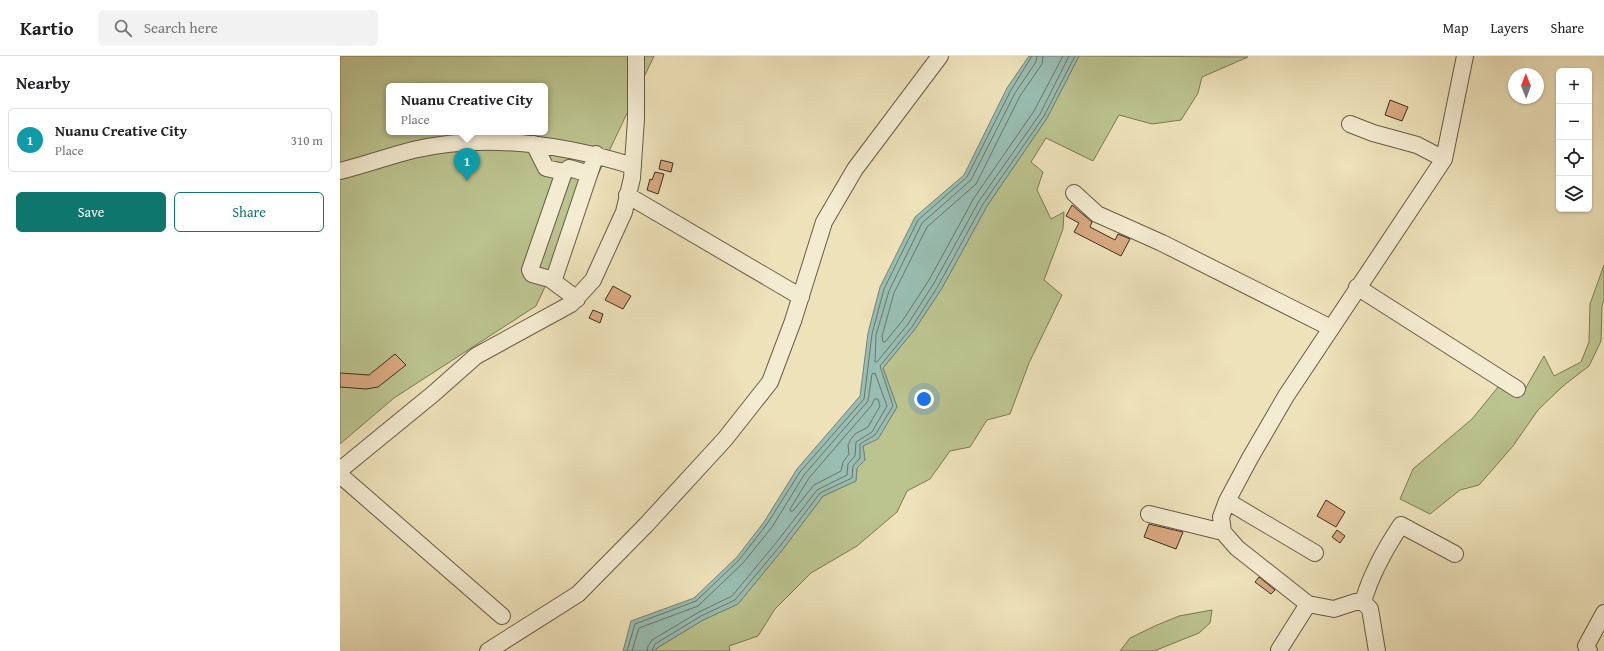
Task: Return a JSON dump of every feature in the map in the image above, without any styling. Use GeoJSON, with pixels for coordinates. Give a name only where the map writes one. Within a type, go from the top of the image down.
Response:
{"type":"FeatureCollection","features":[{"type":"Feature","properties":{"kind":"street"},"geometry":{"type":"LineString","coordinates":[[340,470],[433,394],[476,356],[577,300],[593,280],[624,212],[633,166],[636,119],[636,56]]}},
{"type":"Feature","properties":{"kind":"street"},"geometry":{"type":"LineString","coordinates":[[488,651],[578,594],[646,525],[725,439],[770,382],[800,297],[824,222],[855,169],[940,56]]}},
{"type":"Feature","properties":{"kind":"street"},"geometry":{"type":"LineString","coordinates":[[1223,532],[1222,517],[1227,501],[1286,396],[1423,193],[1444,159],[1465,56]]}},
{"type":"Feature","properties":{"kind":"street"},"geometry":{"type":"LineString","coordinates":[[1350,124],[1373,133],[1417,145],[1444,159]]}},
{"type":"Feature","properties":{"kind":"street"},"geometry":{"type":"LineString","coordinates":[[340,171],[414,150],[474,141],[534,144],[596,154],[633,166]]}},
{"type":"Feature","properties":{"kind":"street"},"geometry":{"type":"LineString","coordinates":[[534,144],[546,168],[564,172]]}},
{"type":"Feature","properties":{"kind":"street"},"geometry":{"type":"LineString","coordinates":[[550,279],[555,276],[596,154]]}},
{"type":"Feature","properties":{"kind":"street"},"geometry":{"type":"LineString","coordinates":[[577,300],[550,279],[532,274],[530,270],[564,172],[569,168],[589,174]]}},
{"type":"Feature","properties":{"kind":"street"},"geometry":{"type":"LineString","coordinates":[[1074,193],[1097,214],[1162,243],[1331,328]]}},
{"type":"Feature","properties":{"kind":"street"},"geometry":{"type":"LineString","coordinates":[[627,195],[800,297]]}},
{"type":"Feature","properties":{"kind":"street"},"geometry":{"type":"LineString","coordinates":[[1358,288],[1518,389]]}},
{"type":"Feature","properties":{"kind":"street"},"geometry":{"type":"LineString","coordinates":[[340,475],[502,616]]}},
{"type":"Feature","properties":{"kind":"street"},"geometry":{"type":"LineString","coordinates":[[1227,501],[1314,553]]}},
{"type":"Feature","properties":{"kind":"street"},"geometry":{"type":"LineString","coordinates":[[1149,514],[1223,532],[1237,548],[1308,604],[1334,609],[1355,602],[1363,602],[1370,609],[1377,651]]}},
{"type":"Feature","properties":{"kind":"street"},"geometry":{"type":"LineString","coordinates":[[1363,602],[1368,584],[1380,559],[1401,525],[1455,554]]}},
{"type":"Feature","properties":{"kind":"street"},"geometry":{"type":"LineString","coordinates":[[1279,650],[1308,604]]}},
{"type":"Feature","properties":{"kind":"street"},"geometry":{"type":"LineString","coordinates":[[1589,651],[1586,646],[1604,613]]}},
{"type":"Feature","properties":{"kind":"green space"},"geometry":{"type":"Polygon","coordinates":[[[340,56],[654,56],[536,306],[394,398],[340,444],[340,56]]]}},
{"type":"Feature","properties":{"kind":"green space"},"geometry":{"type":"Polygon","coordinates":[[[1079,56],[1248,57],[1202,77],[1198,93],[1181,120],[1152,124],[1119,115],[1093,161],[1046,138],[1031,162],[1043,172],[1037,190],[1051,219],[1064,212],[1063,229],[1044,280],[1062,295],[1029,363],[1010,414],[987,420],[970,447],[950,451],[930,479],[907,491],[897,512],[857,546],[811,573],[775,609],[758,636],[729,646],[730,651],[655,651],[657,648],[703,620],[738,604],[783,549],[823,496],[856,481],[857,468],[865,460],[863,446],[878,438],[897,407],[883,368],[915,329],[942,288],[987,206],[1047,118],[1079,56]]]}},
{"type":"Feature","properties":{"kind":"green space"},"geometry":{"type":"Polygon","coordinates":[[[1604,265],[1604,300],[1602,306],[1601,341],[1589,366],[1563,386],[1538,410],[1513,446],[1479,485],[1460,490],[1430,514],[1400,499],[1413,469],[1472,419],[1503,381],[1524,391],[1544,356],[1554,376],[1581,362],[1589,342],[1590,304],[1604,265]]]}},
{"type":"Feature","properties":{"kind":"green space"},"geometry":{"type":"Polygon","coordinates":[[[1212,610],[1210,623],[1199,633],[1154,651],[1120,651],[1130,638],[1157,625],[1179,616],[1212,610]]]}},
{"type":"Feature","properties":{"kind":"water"},"geometry":{"type":"Polygon","coordinates":[[[1029,56],[1079,56],[1047,118],[987,206],[942,288],[915,329],[883,368],[897,407],[878,439],[863,446],[865,460],[857,468],[856,481],[823,496],[783,549],[738,604],[703,620],[657,648],[655,651],[623,651],[631,621],[694,598],[737,557],[764,522],[797,469],[860,396],[868,333],[880,287],[915,217],[964,175],[1007,88],[1029,56]]]}},
{"type":"Feature","properties":{"kind":"building"},"geometry":{"type":"Polygon","coordinates":[[[1390,100],[1408,107],[1402,121],[1385,115],[1390,100]]]}},
{"type":"Feature","properties":{"kind":"building"},"geometry":{"type":"Polygon","coordinates":[[[661,160],[673,163],[671,172],[659,169],[661,160]]]}},
{"type":"Feature","properties":{"kind":"building"},"geometry":{"type":"Polygon","coordinates":[[[655,172],[664,174],[658,194],[647,190],[650,179],[652,180],[655,172]]]}},
{"type":"Feature","properties":{"kind":"building"},"geometry":{"type":"Polygon","coordinates":[[[1072,205],[1092,222],[1090,227],[1115,240],[1118,234],[1130,239],[1121,256],[1074,232],[1079,223],[1066,216],[1072,205]]]}},
{"type":"Feature","properties":{"kind":"building"},"geometry":{"type":"Polygon","coordinates":[[[613,286],[631,296],[623,309],[605,300],[613,286]]]}},
{"type":"Feature","properties":{"kind":"building"},"geometry":{"type":"Polygon","coordinates":[[[593,310],[603,314],[600,323],[589,318],[593,310]]]}},
{"type":"Feature","properties":{"kind":"building"},"geometry":{"type":"Polygon","coordinates":[[[395,354],[406,365],[378,387],[366,389],[340,387],[340,373],[369,375],[395,354]]]}},
{"type":"Feature","properties":{"kind":"building"},"geometry":{"type":"Polygon","coordinates":[[[1326,500],[1345,512],[1336,527],[1317,516],[1326,500]]]}},
{"type":"Feature","properties":{"kind":"building"},"geometry":{"type":"Polygon","coordinates":[[[1149,524],[1183,532],[1176,549],[1144,537],[1149,524]]]}},
{"type":"Feature","properties":{"kind":"building"},"geometry":{"type":"Polygon","coordinates":[[[1337,530],[1345,536],[1340,543],[1332,537],[1337,530]]]}},
{"type":"Feature","properties":{"kind":"building"},"geometry":{"type":"Polygon","coordinates":[[[1259,577],[1275,590],[1271,594],[1255,582],[1259,577]]]}},
{"type":"Feature","properties":{"kind":"place","name":"Nuanu Creative City"},"geometry":{"type":"Point","coordinates":[467,181]}}]}
